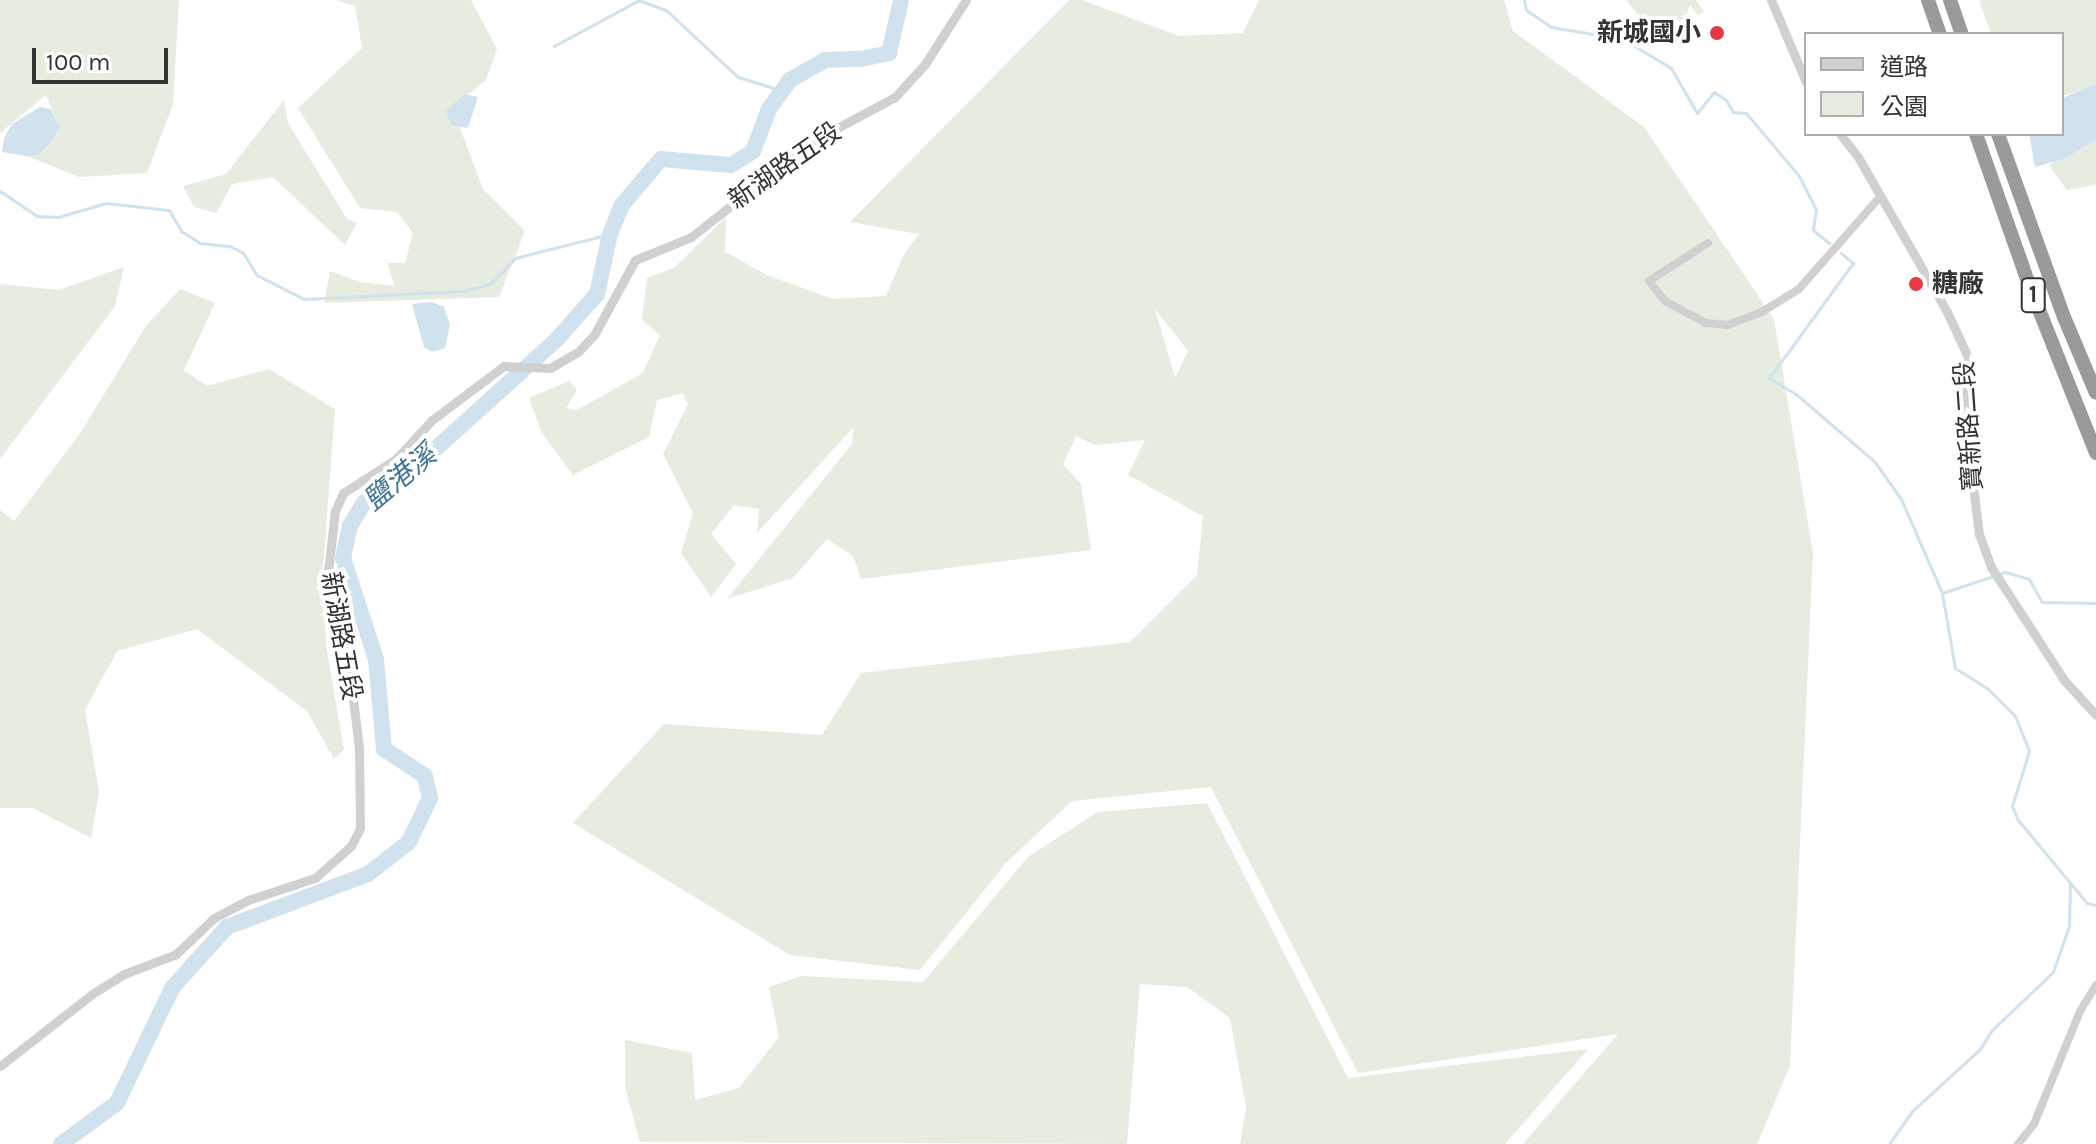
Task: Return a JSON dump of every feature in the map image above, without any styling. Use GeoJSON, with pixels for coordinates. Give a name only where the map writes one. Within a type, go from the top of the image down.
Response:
{"type":"FeatureCollection","features":[{"type":"Feature","properties":{"kind":"highway"},"geometry":{"type":"LineString","coordinates":[[1928,0],[1939,32]]}},
{"type":"Feature","properties":{"kind":"highway"},"geometry":{"type":"LineString","coordinates":[[1950,0],[1961,32]]}},
{"type":"Feature","properties":{"kind":"highway","name":"1"},"geometry":{"type":"LineString","coordinates":[[1977,136],[2028,282],[2096,453]]}},
{"type":"Feature","properties":{"kind":"highway","name":"1"},"geometry":{"type":"LineString","coordinates":[[1999,136],[2064,317],[2096,393]]}},
{"type":"Feature","properties":{"kind":"street","name":"新湖路五段"},"geometry":{"type":"LineString","coordinates":[[0,1066],[92,994],[124,974],[176,954],[214,918],[248,900],[315,878],[351,846],[361,817],[359,748],[349,666],[330,603],[327,580],[335,511],[343,493],[396,459],[432,420],[504,366],[534,370],[563,363],[578,352],[594,335],[635,260],[691,237],[813,141],[895,97],[925,64],[966,0]]}},
{"type":"Feature","properties":{"kind":"street"},"geometry":{"type":"LineString","coordinates":[[1771,0],[1804,77]]}},
{"type":"Feature","properties":{"kind":"street","name":"寶新路二段"},"geometry":{"type":"LineString","coordinates":[[1842,136],[1858,157],[1947,312],[1968,357],[1965,415],[1979,534],[1991,567],[2064,680],[2096,715]]}},
{"type":"Feature","properties":{"kind":"street"},"geometry":{"type":"LineString","coordinates":[[1708,243],[1649,281],[1665,301],[1675,307],[1706,323],[1728,325],[1762,312],[1799,289],[1879,198]]}},
{"type":"Feature","properties":{"kind":"street"},"geometry":{"type":"LineString","coordinates":[[2018,1144],[2034,1124],[2080,1011],[2096,985]]}},
{"type":"Feature","properties":{"kind":"green space"},"geometry":{"type":"Polygon","coordinates":[[[0,0],[179,0],[173,104],[147,173],[79,177],[27,156],[57,121],[46,95],[0,133],[0,0]]]}},
{"type":"Feature","properties":{"kind":"green space"},"geometry":{"type":"Polygon","coordinates":[[[337,0],[471,0],[497,49],[486,80],[452,107],[483,189],[525,231],[499,297],[324,303],[330,271],[360,282],[395,286],[387,263],[405,263],[413,233],[397,212],[360,208],[298,108],[362,48],[355,6],[337,0]]]}},
{"type":"Feature","properties":{"kind":"green space"},"geometry":{"type":"Polygon","coordinates":[[[1069,0],[1082,0],[1179,36],[1243,33],[1259,0],[1504,0],[1513,31],[1644,127],[1774,319],[1813,553],[1790,1066],[1757,1144],[1523,1144],[1618,1034],[1358,1073],[1211,787],[1072,801],[1006,863],[920,970],[790,955],[573,823],[664,724],[822,735],[861,673],[1130,642],[1197,575],[1203,516],[1128,475],[1145,440],[1095,445],[1076,436],[1063,464],[1081,484],[1091,550],[861,579],[853,556],[827,539],[793,578],[727,599],[852,444],[853,428],[757,533],[759,509],[734,505],[711,534],[736,564],[711,597],[681,553],[693,513],[663,454],[688,404],[683,393],[657,400],[649,437],[573,475],[542,433],[529,398],[569,381],[577,390],[566,408],[577,410],[643,373],[660,335],[642,320],[647,278],[674,268],[726,217],[725,252],[767,275],[833,299],[886,296],[903,256],[919,234],[850,222],[1069,0]],[[1155,309],[1175,378],[1188,351],[1155,309]]]}},
{"type":"Feature","properties":{"kind":"green space"},"geometry":{"type":"Polygon","coordinates":[[[1626,0],[1696,0],[1704,11],[1698,15],[1690,5],[1685,20],[1676,28],[1661,29],[1645,23],[1626,0]]]}},
{"type":"Feature","properties":{"kind":"green space"},"geometry":{"type":"Polygon","coordinates":[[[1979,0],[2096,0],[2096,88],[2064,96],[2064,32],[1990,32],[1979,0]]]}},
{"type":"Feature","properties":{"kind":"green space"},"geometry":{"type":"Polygon","coordinates":[[[284,100],[288,123],[347,219],[357,223],[345,245],[273,177],[232,184],[216,213],[194,207],[183,186],[226,174],[284,100]]]}},
{"type":"Feature","properties":{"kind":"green space"},"geometry":{"type":"Polygon","coordinates":[[[2096,126],[2096,185],[2067,190],[2049,166],[2096,126]]]}},
{"type":"Feature","properties":{"kind":"green space"},"geometry":{"type":"Polygon","coordinates":[[[124,267],[115,306],[0,459],[0,284],[59,290],[124,267]]]}},
{"type":"Feature","properties":{"kind":"green space"},"geometry":{"type":"Polygon","coordinates":[[[180,289],[215,303],[184,370],[207,386],[269,369],[335,409],[323,569],[326,645],[344,750],[334,759],[307,711],[197,629],[117,651],[85,710],[99,792],[91,838],[33,808],[0,808],[0,510],[14,521],[79,435],[146,326],[180,289]]]}},
{"type":"Feature","properties":{"kind":"green space"},"geometry":{"type":"Polygon","coordinates":[[[1207,803],[1348,1078],[1588,1049],[1505,1144],[1240,1144],[1246,1107],[1230,1018],[1187,987],[1140,984],[1127,1144],[640,1142],[625,1087],[625,1040],[692,1053],[695,1100],[739,1088],[779,1037],[769,987],[801,976],[923,982],[1029,856],[1098,812],[1207,803]]]}},
{"type":"Feature","properties":{"kind":"water"},"geometry":{"type":"Polygon","coordinates":[[[2096,85],[2096,139],[2066,158],[2035,167],[2029,136],[2064,136],[2064,97],[2096,85]]]}},
{"type":"Feature","properties":{"kind":"water"},"geometry":{"type":"Polygon","coordinates":[[[464,94],[478,97],[468,128],[451,125],[446,111],[464,94]]]}},
{"type":"Feature","properties":{"kind":"water"},"geometry":{"type":"Polygon","coordinates":[[[40,107],[51,109],[56,119],[59,128],[52,140],[40,154],[27,156],[2,152],[4,138],[12,124],[40,107]]]}},
{"type":"Feature","properties":{"kind":"water"},"geometry":{"type":"Polygon","coordinates":[[[432,302],[444,307],[450,325],[445,348],[432,352],[424,347],[412,304],[432,302]]]}},
{"type":"Feature","properties":{"kind":"waterway"},"geometry":{"type":"LineString","coordinates":[[554,46],[639,0],[667,11],[738,77],[783,91]]}},
{"type":"Feature","properties":{"kind":"waterway","name":"鹽港溪"},"geometry":{"type":"LineString","coordinates":[[61,1144],[117,1103],[172,988],[227,927],[368,874],[409,842],[430,798],[425,776],[384,749],[376,659],[343,558],[350,526],[364,503],[400,481],[557,339],[597,294],[610,234],[622,205],[661,159],[731,165],[753,151],[769,109],[790,80],[825,60],[861,59],[889,53],[901,0]]}},
{"type":"Feature","properties":{"kind":"waterway"},"geometry":{"type":"LineString","coordinates":[[1524,0],[1526,10],[1551,27],[1623,39],[1671,68],[1697,113],[1714,92],[1726,100],[1733,112],[1746,113],[1799,176],[1816,210],[1813,230],[1829,243]]}},
{"type":"Feature","properties":{"kind":"waterway"},"geometry":{"type":"LineString","coordinates":[[0,191],[37,216],[58,217],[106,203],[169,210],[181,231],[200,243],[230,246],[243,253],[257,275],[304,299],[464,291],[490,284],[515,258],[610,234]]}},
{"type":"Feature","properties":{"kind":"waterway"},"geometry":{"type":"LineString","coordinates":[[1841,253],[1853,263],[1769,378],[1796,394],[1875,462],[1901,499],[1942,593],[1955,668],[1988,689],[2015,716],[2029,751],[2012,806],[2018,820],[2087,903],[2096,905]]}},
{"type":"Feature","properties":{"kind":"waterway"},"geometry":{"type":"LineString","coordinates":[[1942,593],[2005,572],[2029,579],[2042,602],[2096,603]]}},
{"type":"Feature","properties":{"kind":"waterway"},"geometry":{"type":"LineString","coordinates":[[1889,1144],[1911,1112],[1980,1049],[1992,1030],[2053,972],[2069,926],[2070,882]]}},
{"type":"Feature","properties":{"kind":"place","name":"新城國小"},"geometry":{"type":"Point","coordinates":[1717,33]}},
{"type":"Feature","properties":{"kind":"place","name":"糖廠"},"geometry":{"type":"Point","coordinates":[1916,284]}}]}
